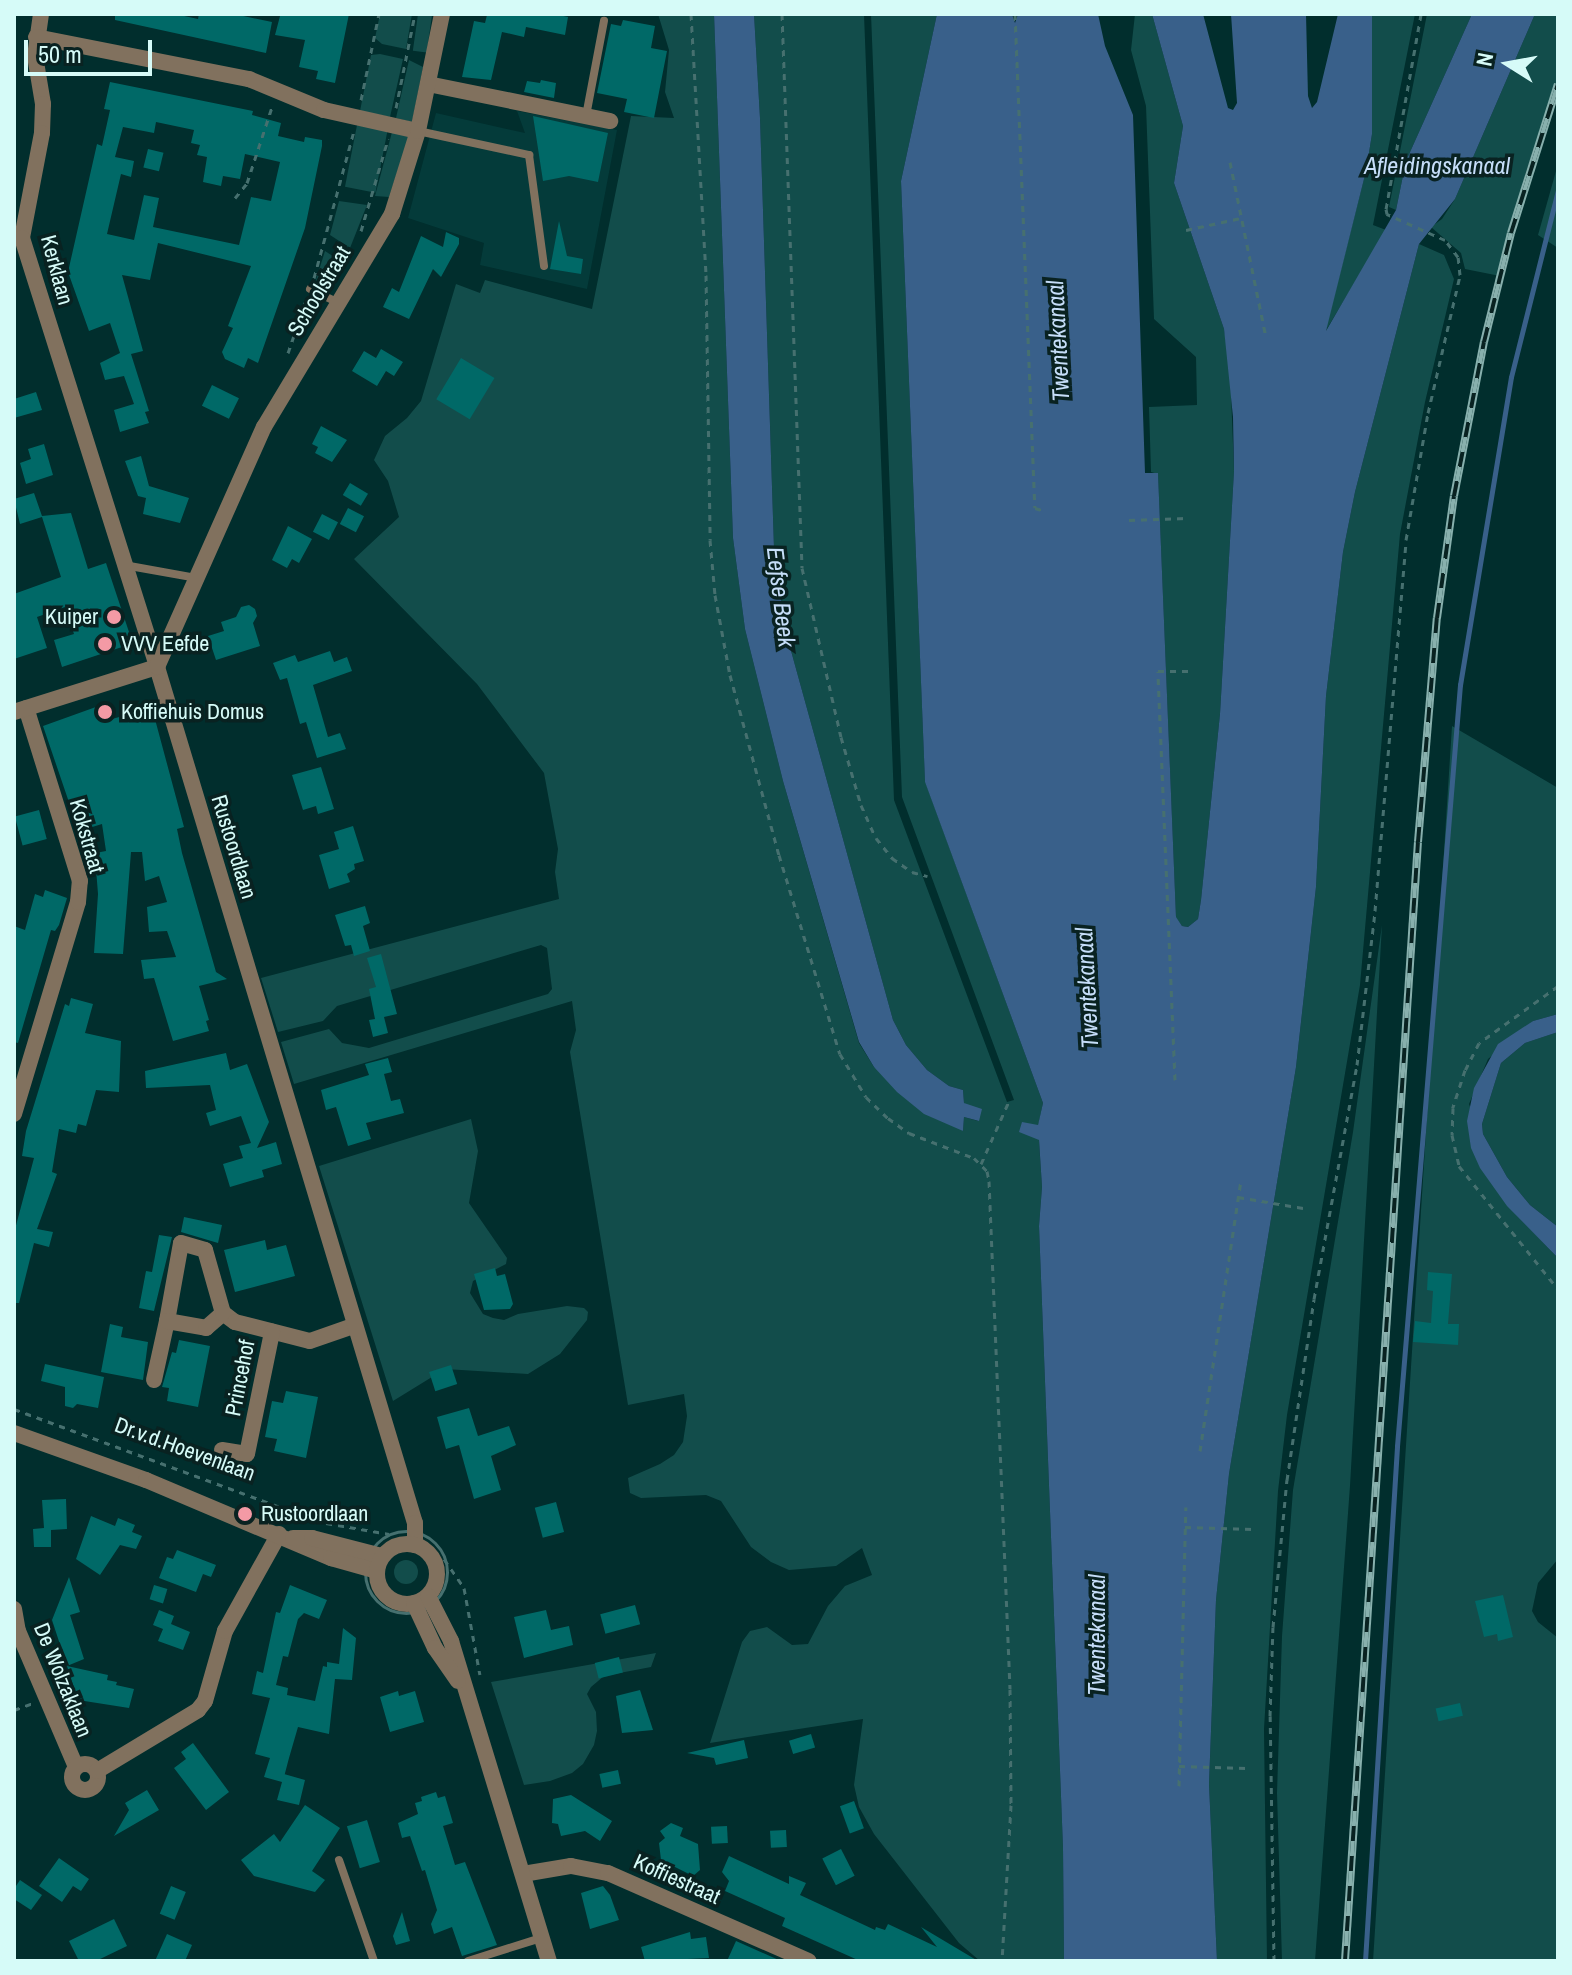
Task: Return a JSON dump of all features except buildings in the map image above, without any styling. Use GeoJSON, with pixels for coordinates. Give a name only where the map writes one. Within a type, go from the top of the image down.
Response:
{"type":"FeatureCollection","features":[{"type":"Feature","properties":{"kind":"street","name":"Kerklaan"},"geometry":{"type":"LineString","coordinates":[[41,14],[35,56],[43,104],[42,133],[18,239],[124,565]]}},
{"type":"Feature","properties":{"kind":"street","name":"Schoolstraat"},"geometry":{"type":"LineString","coordinates":[[157,667],[264,427],[392,214],[418,131],[442,14]]}},
{"type":"Feature","properties":{"kind":"street"},"geometry":{"type":"LineString","coordinates":[[36,37],[249,79],[324,110],[418,131]]}},
{"type":"Feature","properties":{"kind":"street"},"geometry":{"type":"LineString","coordinates":[[428,84],[610,121]]}},
{"type":"Feature","properties":{"kind":"street"},"geometry":{"type":"LineString","coordinates":[[20,710],[157,667],[124,565]]}},
{"type":"Feature","properties":{"kind":"street","name":"Rustoordlaan"},"geometry":{"type":"LineString","coordinates":[[157,667],[416,1539]]}},
{"type":"Feature","properties":{"kind":"street","name":"Kokstraat"},"geometry":{"type":"LineString","coordinates":[[14,1114],[78,902],[80,881],[20,710]]}},
{"type":"Feature","properties":{"kind":"street","name":"Princehof"},"geometry":{"type":"LineString","coordinates":[[154,1380],[181,1243],[205,1250],[223,1313],[235,1322],[310,1341],[353,1326]]}},
{"type":"Feature","properties":{"kind":"street","name":"Princehof"},"geometry":{"type":"LineString","coordinates":[[167,1321],[206,1328],[223,1313]]}},
{"type":"Feature","properties":{"kind":"street","name":"Princehof"},"geometry":{"type":"LineString","coordinates":[[222,1450],[247,1454],[272,1332]]}},
{"type":"Feature","properties":{"kind":"street","name":"Dr.v.d.Hoevenlaan"},"geometry":{"type":"LineString","coordinates":[[14,1433],[283,1536],[331,1558],[374,1562]]}},
{"type":"Feature","properties":{"kind":"street","name":"De Wolzaklaan"},"geometry":{"type":"LineString","coordinates":[[14,1609],[18,1631],[76,1767],[72,1780],[85,1791],[96,1786],[97,1771],[198,1710],[205,1701],[225,1631],[283,1536]]}},
{"type":"Feature","properties":{"kind":"street"},"geometry":{"type":"LineString","coordinates":[[416,1539],[431,1555],[437,1568],[436,1583],[423,1603],[400,1603],[387,1597],[379,1585],[374,1562],[396,1546],[416,1539]]}},
{"type":"Feature","properties":{"kind":"street"},"geometry":{"type":"LineString","coordinates":[[423,1603],[451,1641],[549,1961]]}},
{"type":"Feature","properties":{"kind":"street","name":"Koffiestraat"},"geometry":{"type":"LineString","coordinates":[[523,1874],[571,1866],[608,1873],[808,1961]]}},
{"type":"Feature","properties":{"kind":"lane"},"geometry":{"type":"LineString","coordinates":[[586,116],[604,21]]}},
{"type":"Feature","properties":{"kind":"lane"},"geometry":{"type":"LineString","coordinates":[[418,131],[529,155],[544,266]]}},
{"type":"Feature","properties":{"kind":"lane"},"geometry":{"type":"LineString","coordinates":[[310,289],[337,302]]}},
{"type":"Feature","properties":{"kind":"lane"},"geometry":{"type":"LineString","coordinates":[[124,565],[197,578]]}},
{"type":"Feature","properties":{"kind":"lane"},"geometry":{"type":"LineString","coordinates":[[339,1860],[374,1961]]}},
{"type":"Feature","properties":{"kind":"lane"},"geometry":{"type":"LineString","coordinates":[[468,1961],[542,1938]]}},
{"type":"Feature","properties":{"kind":"path"},"geometry":{"type":"LineString","coordinates":[[297,370],[288,361],[288,346],[341,192],[379,14]]}},
{"type":"Feature","properties":{"kind":"path","name":"Schoolstraat"},"geometry":{"type":"LineString","coordinates":[[359,236],[391,125],[415,14]]}},
{"type":"Feature","properties":{"kind":"path"},"geometry":{"type":"LineString","coordinates":[[691,14],[706,275],[710,540],[715,595],[730,675],[779,855],[840,1054],[866,1097],[888,1118],[909,1133],[981,1164],[987,1171],[1010,1689],[1011,1805],[1002,1961]]}},
{"type":"Feature","properties":{"kind":"path"},"geometry":{"type":"LineString","coordinates":[[782,14],[802,568],[834,710],[861,805],[876,838],[892,858],[912,872],[927,876]]}},
{"type":"Feature","properties":{"kind":"path"},"geometry":{"type":"LineString","coordinates":[[1015,14],[1035,508],[1045,511]]}},
{"type":"Feature","properties":{"kind":"path"},"geometry":{"type":"LineString","coordinates":[[1274,1961],[1270,1716],[1280,1545],[1310,1329],[1357,1065],[1375,911],[1406,540],[1428,413],[1460,275],[1453,248],[1436,236],[1387,214],[1387,196],[1404,125],[1421,14]]}},
{"type":"Feature","properties":{"kind":"path"},"geometry":{"type":"LineString","coordinates":[[235,198],[247,183],[278,90]]}},
{"type":"Feature","properties":{"kind":"path"},"geometry":{"type":"LineString","coordinates":[[1230,162],[1265,333]]}},
{"type":"Feature","properties":{"kind":"path"},"geometry":{"type":"LineString","coordinates":[[1186,230],[1242,218]]}},
{"type":"Feature","properties":{"kind":"path"},"geometry":{"type":"LineString","coordinates":[[1129,520],[1187,518]]}},
{"type":"Feature","properties":{"kind":"path"},"geometry":{"type":"LineString","coordinates":[[1175,1080],[1158,671],[1193,671]]}},
{"type":"Feature","properties":{"kind":"path"},"geometry":{"type":"LineString","coordinates":[[1558,986],[1479,1043],[1465,1070],[1453,1108],[1452,1135],[1459,1166],[1558,1289]]}},
{"type":"Feature","properties":{"kind":"path"},"geometry":{"type":"LineString","coordinates":[[981,1164],[1010,1099]]}},
{"type":"Feature","properties":{"kind":"path"},"geometry":{"type":"LineString","coordinates":[[1200,1451],[1241,1180]]}},
{"type":"Feature","properties":{"kind":"path"},"geometry":{"type":"LineString","coordinates":[[1238,1197],[1303,1208]]}},
{"type":"Feature","properties":{"kind":"path","name":"Dr.v.d.Hoevenlaan"},"geometry":{"type":"LineString","coordinates":[[14,1409],[284,1511],[322,1522],[416,1539]]}},
{"type":"Feature","properties":{"kind":"path"},"geometry":{"type":"LineString","coordinates":[[1179,1786],[1186,1507]]}},
{"type":"Feature","properties":{"kind":"path"},"geometry":{"type":"LineString","coordinates":[[1185,1527],[1253,1529]]}},
{"type":"Feature","properties":{"kind":"path"},"geometry":{"type":"LineString","coordinates":[[389,1534],[374,1562],[367,1585],[379,1603],[398,1613],[440,1595],[445,1580],[444,1559]]}},
{"type":"Feature","properties":{"kind":"path"},"geometry":{"type":"LineString","coordinates":[[416,1539],[428,1537],[464,1588],[482,1683]]}},
{"type":"Feature","properties":{"kind":"path"},"geometry":{"type":"LineString","coordinates":[[1179,1766],[1246,1768]]}},
{"type":"Feature","properties":{"kind":"shaded area"},"geometry":{"type":"Polygon","coordinates":[[[380,14],[412,14],[406,49],[382,44],[375,38],[380,14]]]}},
{"type":"Feature","properties":{"kind":"shaded area"},"geometry":{"type":"Polygon","coordinates":[[[418,14],[432,16],[427,53],[413,51],[418,14]]]}},
{"type":"Feature","properties":{"kind":"shaded area"},"geometry":{"type":"Polygon","coordinates":[[[658,14],[714,14],[733,538],[745,629],[783,781],[859,1043],[874,1067],[963,1131],[964,1117],[978,1121],[964,1103],[963,1090],[949,1086],[927,1070],[906,1045],[893,1020],[785,629],[774,548],[754,14],[864,14],[894,800],[1007,1102],[1014,1100],[902,797],[871,14],[937,14],[901,181],[925,781],[1043,1103],[1038,1126],[1042,1187],[1039,1226],[1063,1848],[1064,1961],[980,1961],[959,1943],[874,1834],[859,1807],[854,1785],[863,1719],[710,1743],[742,1642],[750,1631],[767,1627],[792,1645],[808,1644],[828,1606],[845,1586],[872,1575],[862,1548],[836,1566],[789,1570],[771,1562],[751,1547],[721,1501],[706,1495],[641,1498],[630,1493],[628,1478],[674,1455],[683,1442],[687,1416],[684,1394],[628,1405],[570,1052],[576,1030],[572,1001],[294,1084],[281,1042],[329,1029],[342,1043],[369,1048],[548,994],[552,989],[547,948],[541,945],[337,1006],[323,1021],[278,1032],[261,978],[559,899],[555,872],[558,849],[544,773],[477,684],[354,559],[399,517],[388,481],[374,460],[385,436],[407,418],[421,401],[456,284],[480,293],[485,280],[592,309],[631,116],[674,118],[665,92],[669,50],[658,14]]]}},
{"type":"Feature","properties":{"kind":"shaded area"},"geometry":{"type":"Polygon","coordinates":[[[1135,14],[1152,14],[1183,126],[1174,183],[1224,329],[1230,366],[1234,471],[1220,714],[1201,900],[1198,919],[1188,927],[1182,926],[1176,918],[1158,474],[1151,472],[1149,407],[1197,405],[1196,357],[1154,319],[1146,106],[1131,50],[1135,14]]]}},
{"type":"Feature","properties":{"kind":"shaded area"},"geometry":{"type":"Polygon","coordinates":[[[1372,14],[1415,14],[1373,225],[1386,230],[1325,332],[1366,171],[1372,134],[1372,14]]]}},
{"type":"Feature","properties":{"kind":"shaded area"},"geometry":{"type":"Polygon","coordinates":[[[1427,14],[1472,14],[1406,161],[1396,210],[1389,207],[1427,14]]]}},
{"type":"Feature","properties":{"kind":"shaded area"},"geometry":{"type":"Polygon","coordinates":[[[1535,14],[1558,14],[1558,80],[1526,172],[1500,276],[1465,269],[1461,253],[1431,227],[1442,219],[1455,199],[1535,14]]]}},
{"type":"Feature","properties":{"kind":"shaded area"},"geometry":{"type":"Polygon","coordinates":[[[371,55],[403,59],[390,117],[360,111],[371,55]]]}},
{"type":"Feature","properties":{"kind":"shaded area"},"geometry":{"type":"Polygon","coordinates":[[[409,60],[423,67],[412,122],[396,118],[409,60]]]}},
{"type":"Feature","properties":{"kind":"shaded area"},"geometry":{"type":"Polygon","coordinates":[[[517,111],[617,130],[587,289],[480,265],[484,243],[408,218],[436,113],[525,133],[517,111]]]}},
{"type":"Feature","properties":{"kind":"shaded area"},"geometry":{"type":"Polygon","coordinates":[[[357,125],[387,131],[375,193],[345,187],[357,125]]]}},
{"type":"Feature","properties":{"kind":"shaded area"},"geometry":{"type":"Polygon","coordinates":[[[392,132],[409,136],[389,197],[375,196],[392,132]]]}},
{"type":"Feature","properties":{"kind":"shaded area"},"geometry":{"type":"Polygon","coordinates":[[[1558,164],[1558,248],[1538,235],[1558,164]]]}},
{"type":"Feature","properties":{"kind":"shaded area"},"geometry":{"type":"Polygon","coordinates":[[[339,201],[367,205],[350,248],[330,235],[339,201]]]}},
{"type":"Feature","properties":{"kind":"shaded area"},"geometry":{"type":"Polygon","coordinates":[[[1419,244],[1444,255],[1454,279],[1425,402],[1400,534],[1360,985],[1287,1415],[1278,1491],[1264,1729],[1267,1961],[1217,1961],[1209,1784],[1216,1600],[1229,1474],[1296,1067],[1316,887],[1326,696],[1343,552],[1355,492],[1419,244]]]}},
{"type":"Feature","properties":{"kind":"shaded area"},"geometry":{"type":"Polygon","coordinates":[[[325,251],[342,262],[329,288],[315,283],[325,251]]]}},
{"type":"Feature","properties":{"kind":"shaded area"},"geometry":{"type":"Polygon","coordinates":[[[1452,726],[1558,788],[1558,1014],[1533,1021],[1488,1059],[1469,1104],[1508,1206],[1558,1258],[1558,1559],[1538,1583],[1532,1611],[1538,1622],[1558,1638],[1558,1961],[1373,1961],[1452,726]]]}},
{"type":"Feature","properties":{"kind":"shaded area"},"geometry":{"type":"Polygon","coordinates":[[[1382,925],[1350,1486],[1315,1961],[1282,1961],[1277,1793],[1282,1636],[1293,1490],[1353,1132],[1382,925]]]}},
{"type":"Feature","properties":{"kind":"shaded area"},"geometry":{"type":"Polygon","coordinates":[[[1558,1032],[1558,1227],[1530,1205],[1507,1177],[1483,1134],[1482,1124],[1501,1063],[1525,1043],[1558,1032]]]}},
{"type":"Feature","properties":{"kind":"shaded area"},"geometry":{"type":"Polygon","coordinates":[[[471,1119],[478,1151],[469,1203],[507,1258],[506,1264],[473,1281],[470,1293],[483,1314],[493,1318],[504,1320],[518,1314],[567,1306],[584,1308],[588,1312],[587,1320],[560,1354],[528,1374],[445,1369],[393,1401],[319,1166],[471,1119]]]}},
{"type":"Feature","properties":{"kind":"shaded area"},"geometry":{"type":"Polygon","coordinates":[[[406,1560],[414,1564],[418,1572],[414,1580],[406,1584],[398,1580],[394,1572],[398,1564],[406,1560]]]}},
{"type":"Feature","properties":{"kind":"shaded area"},"geometry":{"type":"Polygon","coordinates":[[[656,1653],[651,1667],[604,1676],[591,1687],[587,1694],[596,1712],[597,1731],[594,1745],[583,1764],[572,1773],[550,1781],[524,1785],[491,1682],[656,1653]]]}},
{"type":"Feature","properties":{"kind":"water"},"geometry":{"type":"Polygon","coordinates":[[[714,14],[754,14],[774,548],[785,629],[893,1020],[906,1045],[927,1070],[949,1086],[963,1090],[964,1103],[982,1109],[979,1121],[964,1117],[963,1131],[924,1114],[897,1092],[874,1067],[859,1042],[783,781],[745,629],[733,538],[714,14]]]}},
{"type":"Feature","properties":{"kind":"water"},"geometry":{"type":"Polygon","coordinates":[[[937,14],[1012,14],[1015,23],[1018,14],[1098,14],[1105,46],[1133,115],[1145,473],[1158,473],[1176,917],[1182,926],[1188,927],[1198,919],[1201,900],[1220,714],[1234,471],[1233,417],[1224,329],[1174,183],[1183,126],[1152,14],[1203,14],[1228,108],[1233,110],[1237,103],[1231,14],[1306,14],[1308,96],[1312,108],[1317,102],[1338,14],[1372,14],[1372,134],[1366,171],[1326,331],[1396,210],[1406,161],[1472,14],[1535,14],[1455,199],[1419,244],[1355,492],[1343,552],[1326,696],[1316,887],[1296,1067],[1229,1474],[1216,1600],[1209,1784],[1217,1961],[1064,1961],[1063,1848],[1039,1226],[1042,1187],[1039,1140],[1019,1132],[1022,1122],[1038,1125],[1043,1103],[925,782],[901,181],[937,14]]]}},
{"type":"Feature","properties":{"kind":"water"},"geometry":{"type":"Polygon","coordinates":[[[1558,1014],[1558,1032],[1525,1043],[1501,1063],[1482,1124],[1483,1134],[1507,1177],[1530,1205],[1558,1227],[1558,1258],[1507,1206],[1480,1168],[1471,1148],[1467,1121],[1474,1088],[1498,1044],[1533,1021],[1558,1014]]]}},
{"type":"Feature","properties":{"kind":"waterway"},"geometry":{"type":"LineString","coordinates":[[1365,1961],[1397,1446],[1460,685],[1511,377],[1558,190]]}},
{"type":"Feature","properties":{"kind":"railway"},"geometry":{"type":"LineString","coordinates":[[1345,1961],[1418,842],[1437,618],[1454,496],[1484,342],[1511,233],[1558,84]]}},
{"type":"Feature","properties":{"kind":"place","name":"Kuiper"},"geometry":{"type":"Point","coordinates":[114,617]}},
{"type":"Feature","properties":{"kind":"place","name":"VVV Eefde"},"geometry":{"type":"Point","coordinates":[105,644]}},
{"type":"Feature","properties":{"kind":"place","name":"Koffiehuis Domus"},"geometry":{"type":"Point","coordinates":[105,712]}},
{"type":"Feature","properties":{"kind":"place","name":"Rustoordlaan"},"geometry":{"type":"Point","coordinates":[245,1514]}},
{"type":"Feature","properties":{"kind":"water label","name":"Afleidingskanaal"},"geometry":{"type":"Point","coordinates":[1437,166]}},
{"type":"Feature","properties":{"kind":"water label","name":"Twentekanaal"},"geometry":{"type":"Point","coordinates":[1058,341]}},
{"type":"Feature","properties":{"kind":"water label","name":"Eefse Beek"},"geometry":{"type":"Point","coordinates":[781,597]}},
{"type":"Feature","properties":{"kind":"water label","name":"Twentekanaal"},"geometry":{"type":"Point","coordinates":[1087,988]}},
{"type":"Feature","properties":{"kind":"water label","name":"Twentekanaal"},"geometry":{"type":"Point","coordinates":[1097,1635]}}]}
